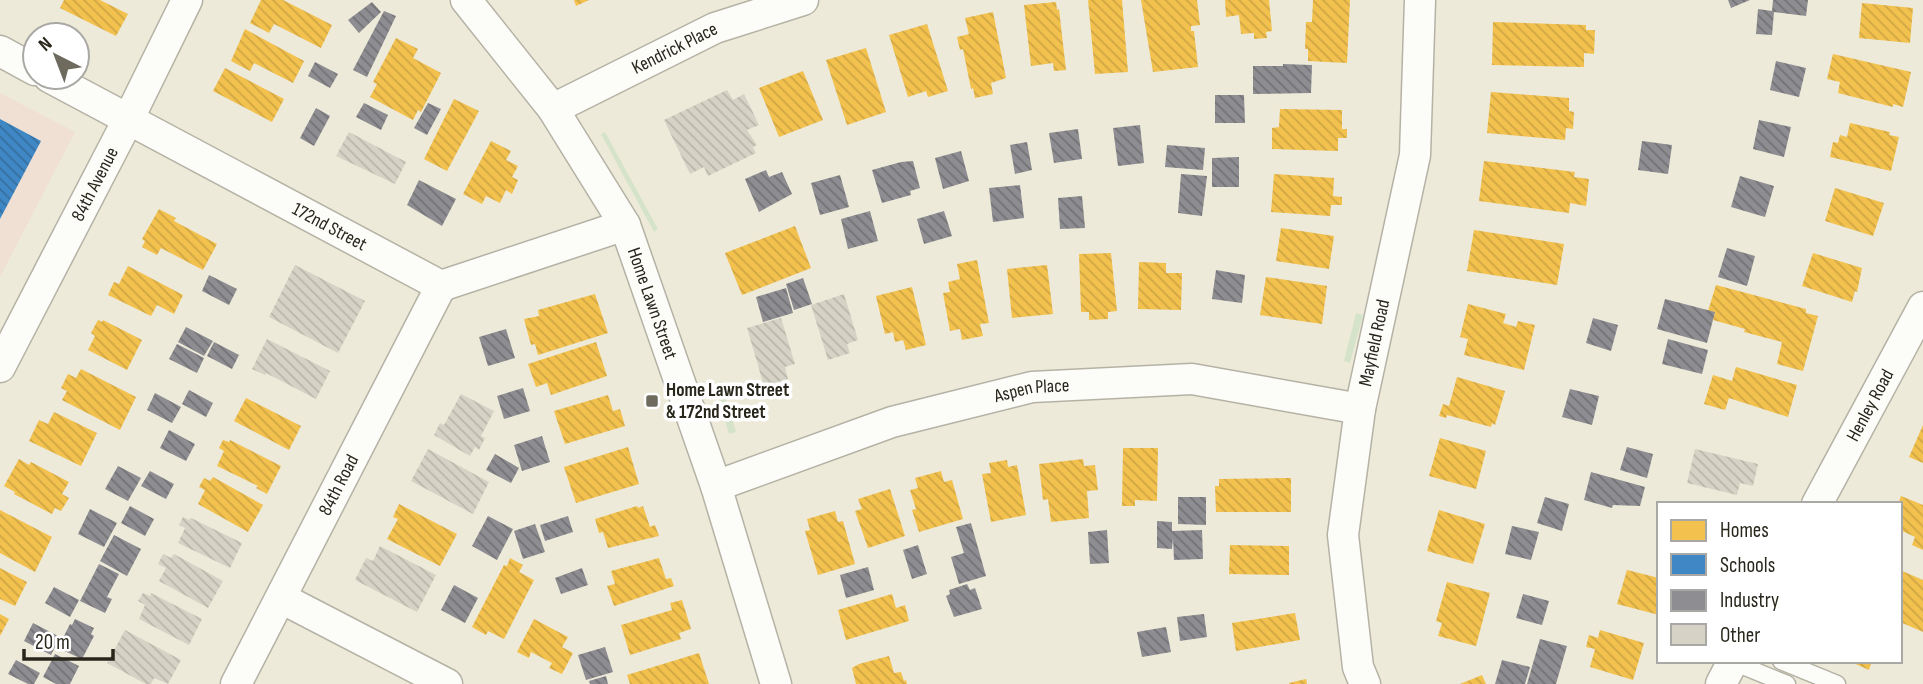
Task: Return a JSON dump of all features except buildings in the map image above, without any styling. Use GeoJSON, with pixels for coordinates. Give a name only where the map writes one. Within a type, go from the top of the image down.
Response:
{"type":"FeatureCollection","features":[{"type":"Feature","properties":{"kind":"street","name":"84th Avenue"},"geometry":{"type":"LineString","coordinates":[[0,367],[187,0]]}},
{"type":"Feature","properties":{"kind":"street","name":"Home Lawn Street"},"geometry":{"type":"LineString","coordinates":[[466,0],[553,109],[625,225],[716,486],[776,684]]}},
{"type":"Feature","properties":{"kind":"street","name":"Kendrick Place"},"geometry":{"type":"LineString","coordinates":[[553,109],[715,28],[803,0]]}},
{"type":"Feature","properties":{"kind":"street","name":"Mayfield Road"},"geometry":{"type":"LineString","coordinates":[[1365,684],[1358,667],[1343,535],[1360,409],[1415,155],[1420,0]]}},
{"type":"Feature","properties":{"kind":"street"},"geometry":{"type":"LineString","coordinates":[[0,51],[21,62]]}},
{"type":"Feature","properties":{"kind":"street","name":"172nd Street"},"geometry":{"type":"LineString","coordinates":[[76,91],[441,286]]}},
{"type":"Feature","properties":{"kind":"street"},"geometry":{"type":"LineString","coordinates":[[441,286],[625,225]]}},
{"type":"Feature","properties":{"kind":"street","name":"84th Road"},"geometry":{"type":"LineString","coordinates":[[236,684],[441,286]]}},
{"type":"Feature","properties":{"kind":"street","name":"Henley Road"},"geometry":{"type":"LineString","coordinates":[[1819,502],[1923,307]]}},
{"type":"Feature","properties":{"kind":"street","name":"Aspen Place"},"geometry":{"type":"LineString","coordinates":[[716,486],[892,422],[1032,387],[1192,379],[1360,409]]}},
{"type":"Feature","properties":{"kind":"street"},"geometry":{"type":"LineString","coordinates":[[281,598],[447,684]]}},
{"type":"Feature","properties":{"kind":"lane"},"geometry":{"type":"LineString","coordinates":[[1787,663],[1837,684]]}},
{"type":"Feature","properties":{"kind":"lane"},"geometry":{"type":"LineString","coordinates":[[1729,669],[1787,684]]}},
{"type":"Feature","properties":{"kind":"shaded area"},"geometry":{"type":"Polygon","coordinates":[[[0,93],[75,132],[0,277],[0,93]]]}},
{"type":"Feature","properties":{"kind":"green space"},"geometry":{"type":"Polygon","coordinates":[[[605,132],[658,229],[654,232],[601,134],[605,132]]]}},
{"type":"Feature","properties":{"kind":"green space"},"geometry":{"type":"Polygon","coordinates":[[[1356,313],[1363,315],[1350,363],[1344,361],[1356,313]]]}},
{"type":"Feature","properties":{"kind":"green space"},"geometry":{"type":"Polygon","coordinates":[[[721,381],[736,432],[729,434],[714,384],[721,381]]]}},
{"type":"Feature","properties":{"kind":"place","name":"Home Lawn Street & 172nd Street"},"geometry":{"type":"Point","coordinates":[652,401]}}]}
